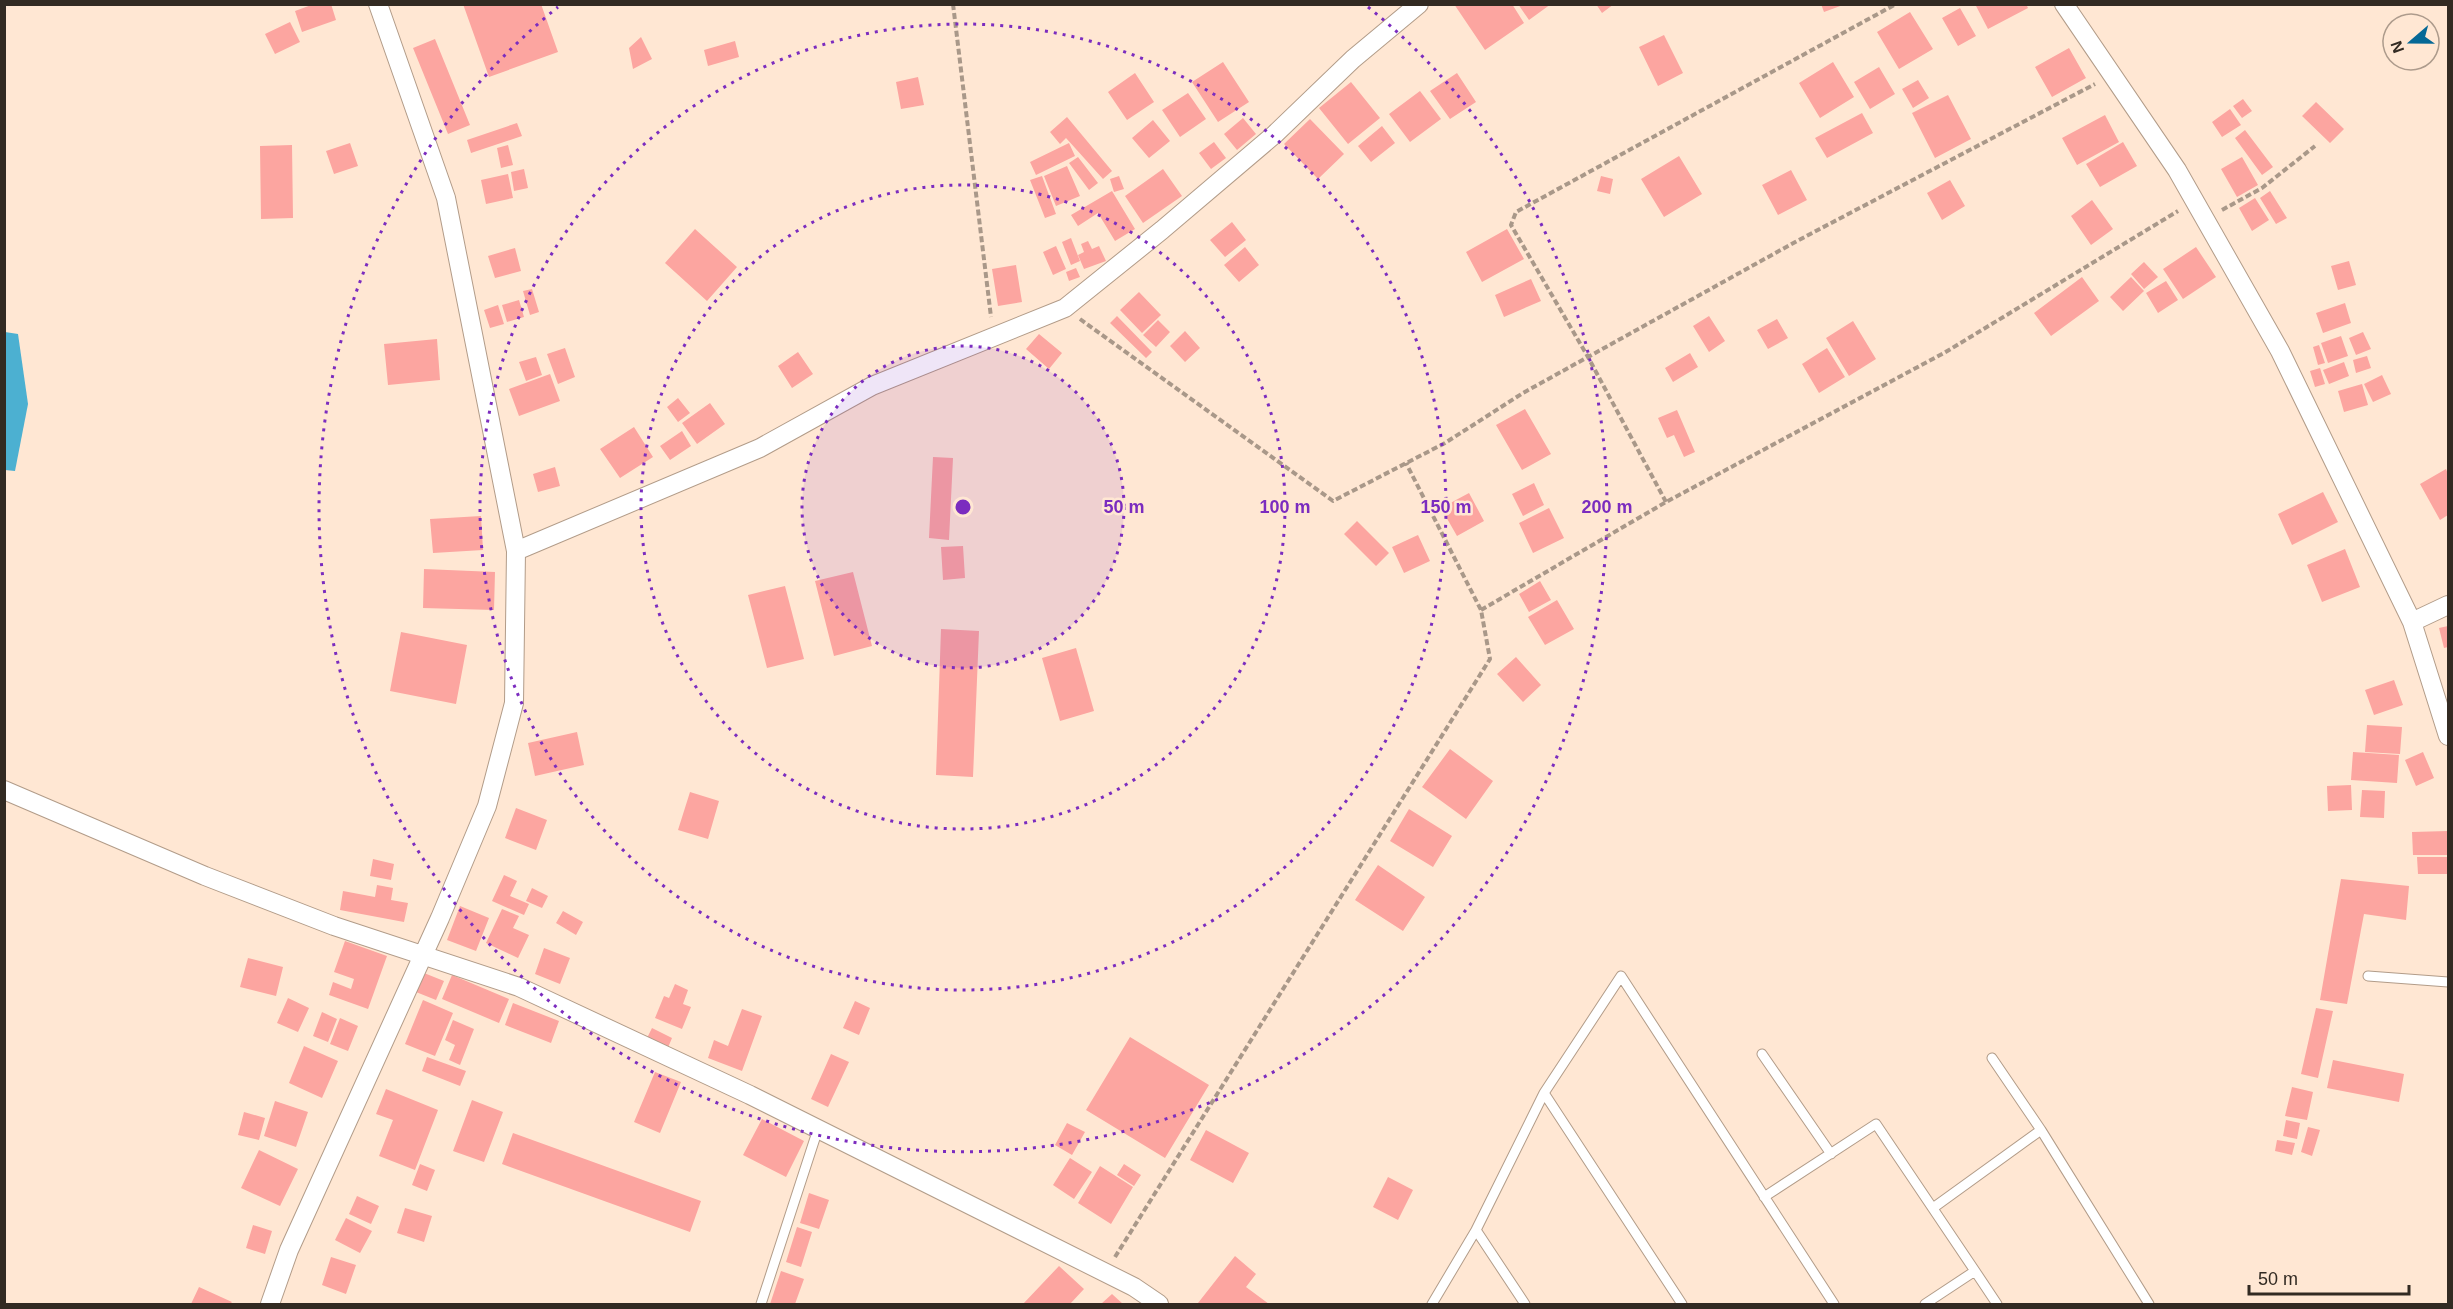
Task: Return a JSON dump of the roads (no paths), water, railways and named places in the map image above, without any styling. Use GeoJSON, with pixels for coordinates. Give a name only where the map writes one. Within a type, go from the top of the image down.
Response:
{"type":"FeatureCollection","features":[{"type":"Feature","properties":{"kind":"street"},"geometry":{"type":"LineString","coordinates":[[270,1305],[289,1251],[423,955],[487,806],[514,703],[516,551],[446,198],[378,4]]}},
{"type":"Feature","properties":{"kind":"street"},"geometry":{"type":"LineString","coordinates":[[516,551],[760,448],[872,387],[1065,308],[1275,134],[1353,59],[1419,4]]}},
{"type":"Feature","properties":{"kind":"street"},"geometry":{"type":"LineString","coordinates":[[2064,4],[2195,200],[2310,410],[2412,622],[2448,736]]}},
{"type":"Feature","properties":{"kind":"street"},"geometry":{"type":"LineString","coordinates":[[2412,622],[2448,605]]}},
{"type":"Feature","properties":{"kind":"street"},"geometry":{"type":"LineString","coordinates":[[4,790],[216,880],[334,926],[519,987],[818,1129],[1134,1287],[1159,1305]]}},
{"type":"Feature","properties":{"kind":"lane"},"geometry":{"type":"LineString","coordinates":[[1432,1305],[1476,1230],[1544,1093],[1621,976],[1834,1305]]}},
{"type":"Feature","properties":{"kind":"lane"},"geometry":{"type":"LineString","coordinates":[[2368,976],[2448,982]]}},
{"type":"Feature","properties":{"kind":"lane"},"geometry":{"type":"LineString","coordinates":[[1762,1054],[1831,1154]]}},
{"type":"Feature","properties":{"kind":"lane"},"geometry":{"type":"LineString","coordinates":[[1992,1058],[2041,1130],[2149,1305]]}},
{"type":"Feature","properties":{"kind":"lane"},"geometry":{"type":"LineString","coordinates":[[1544,1093],[1682,1305]]}},
{"type":"Feature","properties":{"kind":"lane"},"geometry":{"type":"LineString","coordinates":[[1764,1197],[1876,1124],[1996,1305]]}},
{"type":"Feature","properties":{"kind":"lane"},"geometry":{"type":"LineString","coordinates":[[761,1305],[818,1129]]}},
{"type":"Feature","properties":{"kind":"lane"},"geometry":{"type":"LineString","coordinates":[[1933,1208],[2041,1130]]}},
{"type":"Feature","properties":{"kind":"lane"},"geometry":{"type":"LineString","coordinates":[[1476,1230],[1525,1305]]}},
{"type":"Feature","properties":{"kind":"lane"},"geometry":{"type":"LineString","coordinates":[[1926,1305],[1975,1271]]}},
{"type":"Feature","properties":{"kind":"water"},"geometry":{"type":"Polygon","coordinates":[[[5,332],[18,334],[28,404],[15,471],[5,470],[5,332]]]}}]}
